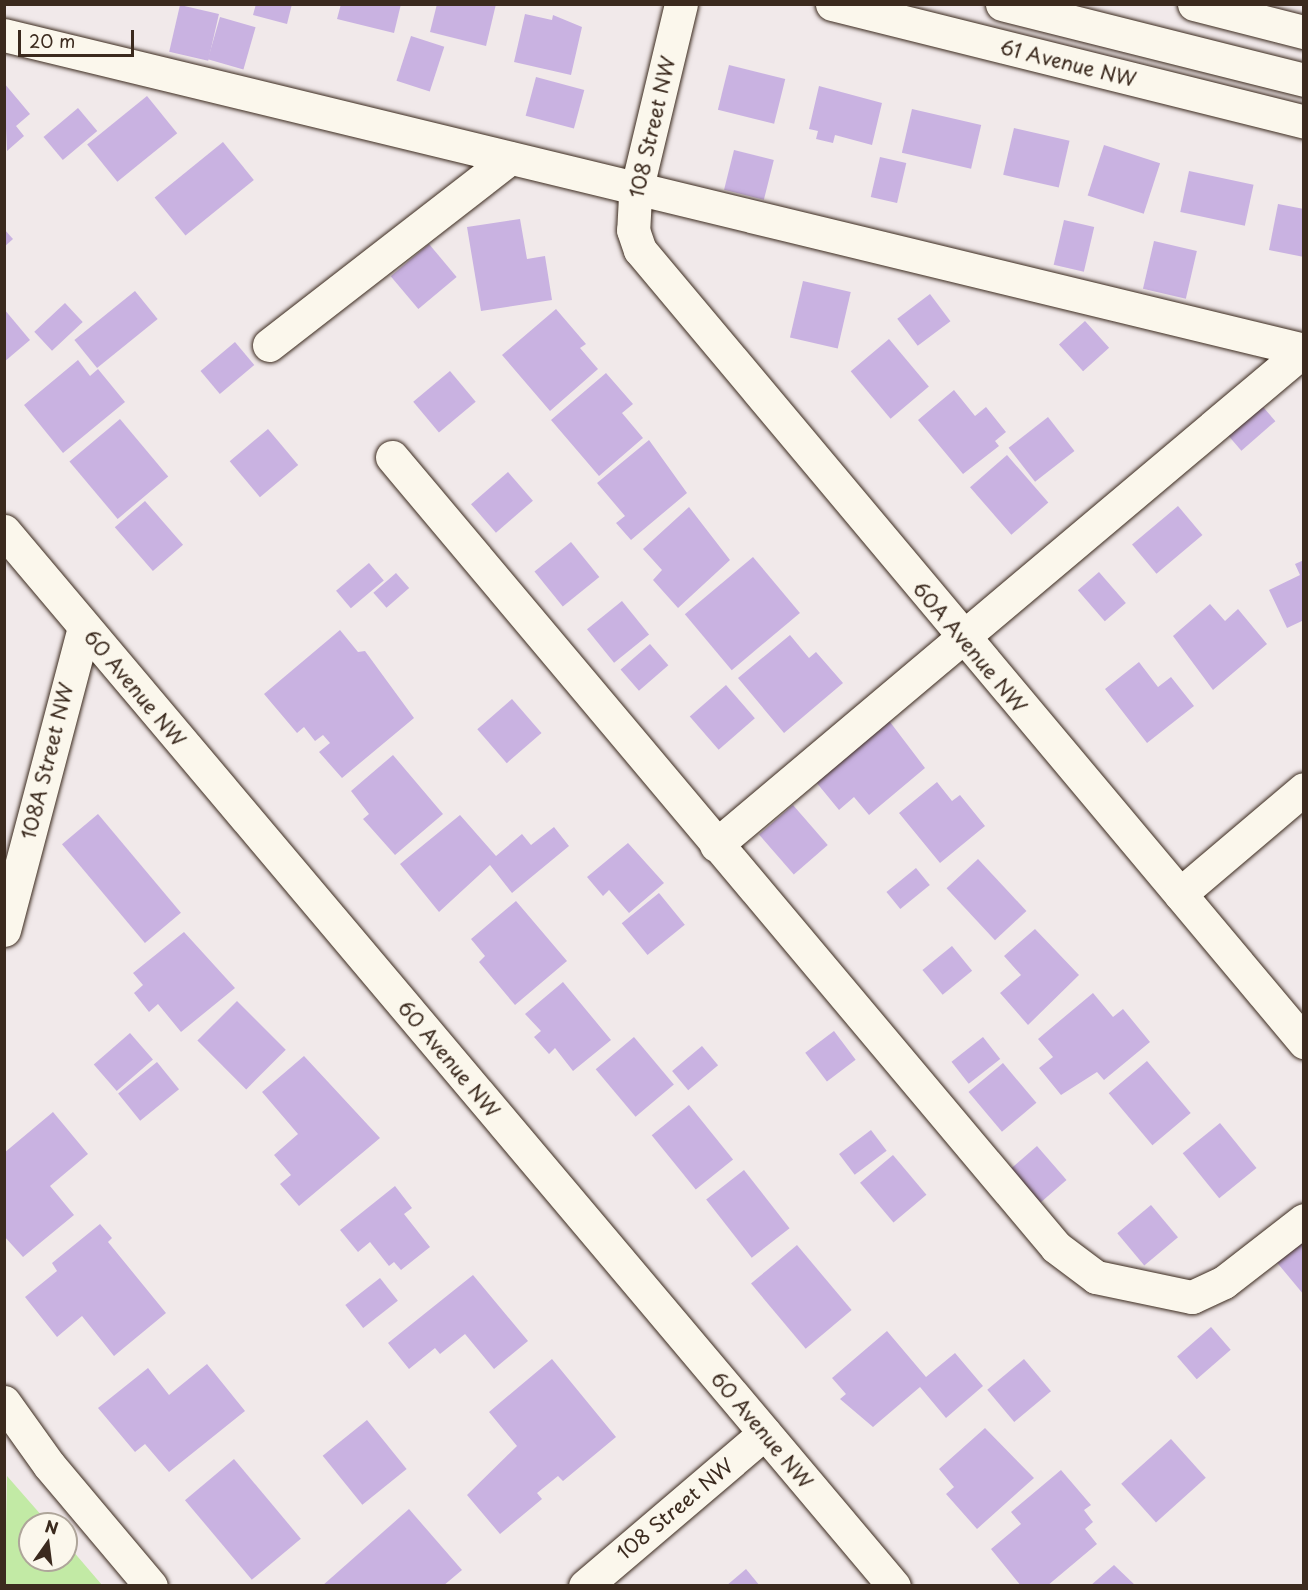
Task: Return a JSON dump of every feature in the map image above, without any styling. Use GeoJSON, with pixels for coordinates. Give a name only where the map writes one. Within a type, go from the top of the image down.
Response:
{"type":"FeatureCollection","features":[{"type":"Feature","properties":{"kind":"street","name":"108 Street NW"},"geometry":{"type":"LineString","coordinates":[[640,250],[633,213],[637,186],[681,4]]}},
{"type":"Feature","properties":{"kind":"street","name":"61 Avenue NW"},"geometry":{"type":"LineString","coordinates":[[832,4],[1304,122]]}},
{"type":"Feature","properties":{"kind":"street","name":"61 Avenue NW"},"geometry":{"type":"LineString","coordinates":[[1002,4],[1304,80]]}},
{"type":"Feature","properties":{"kind":"street"},"geometry":{"type":"LineString","coordinates":[[1194,4],[1304,32]]}},
{"type":"Feature","properties":{"kind":"street"},"geometry":{"type":"LineString","coordinates":[[4,35],[510,158],[637,186],[1304,350]]}},
{"type":"Feature","properties":{"kind":"street"},"geometry":{"type":"LineString","coordinates":[[268,345],[510,158]]}},
{"type":"Feature","properties":{"kind":"street","name":"60A Avenue NW"},"geometry":{"type":"LineString","coordinates":[[640,250],[964,640],[1304,1042]]}},
{"type":"Feature","properties":{"kind":"street"},"geometry":{"type":"LineString","coordinates":[[716,845],[964,640],[1304,350]]}},
{"type":"Feature","properties":{"kind":"street"},"geometry":{"type":"LineString","coordinates":[[392,457],[1056,1247],[1096,1277],[1192,1297],[1224,1282],[1304,1220]]}},
{"type":"Feature","properties":{"kind":"street","name":"60 Avenue NW"},"geometry":{"type":"LineString","coordinates":[[4,531],[894,1586]]}},
{"type":"Feature","properties":{"kind":"street","name":"108A Street NW"},"geometry":{"type":"LineString","coordinates":[[4,930],[84,627]]}},
{"type":"Feature","properties":{"kind":"street"},"geometry":{"type":"LineString","coordinates":[[1180,894],[1304,789]]}},
{"type":"Feature","properties":{"kind":"street"},"geometry":{"type":"LineString","coordinates":[[4,1402],[49,1465],[151,1586]]}},
{"type":"Feature","properties":{"kind":"street","name":"108 Street NW"},"geometry":{"type":"LineString","coordinates":[[585,1586],[765,1433]]}},
{"type":"Feature","properties":{"kind":"green space"},"geometry":{"type":"Polygon","coordinates":[[[7,1476],[38,1512],[18,1512],[18,1572],[78,1572],[78,1557],[102,1585],[5,1585],[7,1476]]]}},
{"type":"Feature","properties":{"kind":"building"},"geometry":{"type":"Polygon","coordinates":[[[256,4],[292,4],[287,24],[253,15],[256,4]]]}},
{"type":"Feature","properties":{"kind":"building"},"geometry":{"type":"Polygon","coordinates":[[[341,4],[401,4],[394,33],[337,19],[341,4]]]}},
{"type":"Feature","properties":{"kind":"building"},"geometry":{"type":"Polygon","coordinates":[[[437,4],[496,4],[486,46],[430,32],[437,4]]]}},
{"type":"Feature","properties":{"kind":"building"},"geometry":{"type":"Polygon","coordinates":[[[180,5],[219,14],[208,61],[169,52],[180,5]]]}},
{"type":"Feature","properties":{"kind":"building"},"geometry":{"type":"Polygon","coordinates":[[[525,14],[552,20],[553,15],[582,27],[571,75],[514,62],[525,14]]]}},
{"type":"Feature","properties":{"kind":"building"},"geometry":{"type":"Polygon","coordinates":[[[220,17],[256,27],[243,69],[208,59],[220,17]]]}},
{"type":"Feature","properties":{"kind":"building"},"geometry":{"type":"Polygon","coordinates":[[[411,36],[444,47],[430,92],[396,81],[411,36]]]}},
{"type":"Feature","properties":{"kind":"building"},"geometry":{"type":"Polygon","coordinates":[[[729,65],[785,79],[774,124],[718,110],[729,65]]]}},
{"type":"Feature","properties":{"kind":"building"},"geometry":{"type":"Polygon","coordinates":[[[536,77],[584,90],[574,129],[526,116],[536,77]]]}},
{"type":"Feature","properties":{"kind":"building"},"geometry":{"type":"Polygon","coordinates":[[[4,83],[30,114],[16,126],[24,136],[7,151],[4,83]]]}},
{"type":"Feature","properties":{"kind":"building"},"geometry":{"type":"Polygon","coordinates":[[[819,86],[882,103],[872,145],[835,135],[833,143],[816,139],[818,131],[809,129],[819,86]]]}},
{"type":"Feature","properties":{"kind":"building"},"geometry":{"type":"Polygon","coordinates":[[[147,96],[177,133],[117,182],[87,144],[147,96]]]}},
{"type":"Feature","properties":{"kind":"building"},"geometry":{"type":"Polygon","coordinates":[[[78,108],[97,131],[63,160],[44,137],[78,108]]]}},
{"type":"Feature","properties":{"kind":"building"},"geometry":{"type":"Polygon","coordinates":[[[912,109],[981,125],[971,169],[902,153],[912,109]]]}},
{"type":"Feature","properties":{"kind":"building"},"geometry":{"type":"Polygon","coordinates":[[[1014,128],[1070,141],[1059,188],[1003,175],[1014,128]]]}},
{"type":"Feature","properties":{"kind":"building"},"geometry":{"type":"Polygon","coordinates":[[[223,142],[254,180],[185,235],[155,197],[223,142]]]}},
{"type":"Feature","properties":{"kind":"building"},"geometry":{"type":"Polygon","coordinates":[[[1104,145],[1160,163],[1144,214],[1088,195],[1104,145]]]}},
{"type":"Feature","properties":{"kind":"building"},"geometry":{"type":"Polygon","coordinates":[[[734,150],[774,160],[764,200],[724,190],[734,150]]]}},
{"type":"Feature","properties":{"kind":"building"},"geometry":{"type":"Polygon","coordinates":[[[880,157],[906,163],[897,203],[871,197],[880,157]]]}},
{"type":"Feature","properties":{"kind":"building"},"geometry":{"type":"Polygon","coordinates":[[[1189,171],[1254,185],[1245,226],[1180,212],[1189,171]]]}},
{"type":"Feature","properties":{"kind":"building"},"geometry":{"type":"Polygon","coordinates":[[[1278,204],[1304,209],[1304,257],[1269,250],[1278,204]]]}},
{"type":"Feature","properties":{"kind":"building"},"geometry":{"type":"Polygon","coordinates":[[[520,219],[527,259],[545,256],[552,300],[481,311],[467,227],[520,219]]]}},
{"type":"Feature","properties":{"kind":"building"},"geometry":{"type":"Polygon","coordinates":[[[1064,220],[1094,227],[1084,272],[1054,265],[1064,220]]]}},
{"type":"Feature","properties":{"kind":"building"},"geometry":{"type":"Polygon","coordinates":[[[4,229],[13,239],[4,247],[4,229]]]}},
{"type":"Feature","properties":{"kind":"building"},"geometry":{"type":"Polygon","coordinates":[[[1154,241],[1197,251],[1186,299],[1143,289],[1154,241]]]}},
{"type":"Feature","properties":{"kind":"building"},"geometry":{"type":"Polygon","coordinates":[[[429,244],[457,277],[418,309],[391,276],[429,244]]]}},
{"type":"Feature","properties":{"kind":"building"},"geometry":{"type":"Polygon","coordinates":[[[803,281],[851,292],[838,349],[790,338],[803,281]]]}},
{"type":"Feature","properties":{"kind":"building"},"geometry":{"type":"Polygon","coordinates":[[[135,291],[158,319],[97,368],[74,340],[135,291]]]}},
{"type":"Feature","properties":{"kind":"building"},"geometry":{"type":"Polygon","coordinates":[[[930,294],[950,321],[918,346],[897,319],[930,294]]]}},
{"type":"Feature","properties":{"kind":"building"},"geometry":{"type":"Polygon","coordinates":[[[65,303],[83,322],[52,351],[34,332],[65,303]]]}},
{"type":"Feature","properties":{"kind":"building"},"geometry":{"type":"Polygon","coordinates":[[[4,309],[30,340],[4,362],[4,309]]]}},
{"type":"Feature","properties":{"kind":"building"},"geometry":{"type":"Polygon","coordinates":[[[556,309],[586,344],[580,348],[598,369],[550,411],[502,355],[556,309]]]}},
{"type":"Feature","properties":{"kind":"building"},"geometry":{"type":"Polygon","coordinates":[[[1085,321],[1109,348],[1083,371],[1059,344],[1085,321]]]}},
{"type":"Feature","properties":{"kind":"building"},"geometry":{"type":"Polygon","coordinates":[[[889,339],[929,386],[891,419],[851,371],[889,339]]]}},
{"type":"Feature","properties":{"kind":"building"},"geometry":{"type":"Polygon","coordinates":[[[235,342],[254,365],[220,394],[201,371],[235,342]]]}},
{"type":"Feature","properties":{"kind":"building"},"geometry":{"type":"Polygon","coordinates":[[[78,360],[90,376],[98,369],[125,402],[63,453],[24,405],[78,360]]]}},
{"type":"Feature","properties":{"kind":"building"},"geometry":{"type":"Polygon","coordinates":[[[450,371],[476,402],[439,432],[413,402],[450,371]]]}},
{"type":"Feature","properties":{"kind":"building"},"geometry":{"type":"Polygon","coordinates":[[[606,373],[633,404],[622,413],[643,438],[599,476],[551,420],[606,373]]]}},
{"type":"Feature","properties":{"kind":"building"},"geometry":{"type":"Polygon","coordinates":[[[954,390],[975,416],[986,407],[1006,432],[995,441],[999,446],[963,474],[918,420],[954,390]]]}},
{"type":"Feature","properties":{"kind":"building"},"geometry":{"type":"Polygon","coordinates":[[[1257,400],[1275,421],[1241,451],[1223,430],[1257,400]]]}},
{"type":"Feature","properties":{"kind":"building"},"geometry":{"type":"Polygon","coordinates":[[[1048,417],[1074,451],[1035,482],[1009,448],[1048,417]]]}},
{"type":"Feature","properties":{"kind":"building"},"geometry":{"type":"Polygon","coordinates":[[[120,419],[168,476],[118,519],[69,461],[120,419]]]}},
{"type":"Feature","properties":{"kind":"building"},"geometry":{"type":"Polygon","coordinates":[[[268,429],[298,465],[260,497],[230,461],[268,429]]]}},
{"type":"Feature","properties":{"kind":"building"},"geometry":{"type":"Polygon","coordinates":[[[649,440],[687,493],[631,540],[616,523],[625,516],[597,483],[649,440]]]}},
{"type":"Feature","properties":{"kind":"building"},"geometry":{"type":"Polygon","coordinates":[[[1007,455],[1048,503],[1011,535],[970,487],[1007,455]]]}},
{"type":"Feature","properties":{"kind":"building"},"geometry":{"type":"Polygon","coordinates":[[[508,472],[533,501],[496,533],[471,504],[508,472]]]}},
{"type":"Feature","properties":{"kind":"building"},"geometry":{"type":"Polygon","coordinates":[[[145,501],[183,545],[153,571],[115,527],[145,501]]]}},
{"type":"Feature","properties":{"kind":"building"},"geometry":{"type":"Polygon","coordinates":[[[1178,506],[1202,535],[1156,574],[1132,545],[1178,506]]]}},
{"type":"Feature","properties":{"kind":"building"},"geometry":{"type":"Polygon","coordinates":[[[689,507],[730,560],[678,608],[653,580],[662,570],[643,549],[689,507]]]}},
{"type":"Feature","properties":{"kind":"building"},"geometry":{"type":"Polygon","coordinates":[[[571,542],[599,577],[563,607],[534,572],[571,542]]]}},
{"type":"Feature","properties":{"kind":"building"},"geometry":{"type":"Polygon","coordinates":[[[753,557],[800,613],[732,670],[685,614],[753,557]]]}},
{"type":"Feature","properties":{"kind":"building"},"geometry":{"type":"Polygon","coordinates":[[[1304,560],[1304,620],[1287,628],[1269,590],[1300,575],[1295,564],[1304,560]]]}},
{"type":"Feature","properties":{"kind":"building"},"geometry":{"type":"Polygon","coordinates":[[[369,563],[384,581],[351,608],[336,591],[369,563]]]}},
{"type":"Feature","properties":{"kind":"building"},"geometry":{"type":"Polygon","coordinates":[[[1099,572],[1126,603],[1105,621],[1078,590],[1099,572]]]}},
{"type":"Feature","properties":{"kind":"building"},"geometry":{"type":"Polygon","coordinates":[[[396,573],[409,588],[386,608],[373,593],[396,573]]]}},
{"type":"Feature","properties":{"kind":"building"},"geometry":{"type":"Polygon","coordinates":[[[622,601],[649,634],[614,663],[587,629],[622,601]]]}},
{"type":"Feature","properties":{"kind":"building"},"geometry":{"type":"Polygon","coordinates":[[[1210,604],[1225,621],[1238,609],[1267,644],[1213,690],[1173,636],[1210,604]]]}},
{"type":"Feature","properties":{"kind":"building"},"geometry":{"type":"Polygon","coordinates":[[[340,630],[358,652],[365,651],[414,718],[342,778],[319,752],[330,743],[323,735],[315,741],[304,727],[297,733],[264,694],[340,630]]]}},
{"type":"Feature","properties":{"kind":"building"},"geometry":{"type":"Polygon","coordinates":[[[790,635],[809,658],[816,652],[843,683],[784,733],[738,678],[790,635]]]}},
{"type":"Feature","properties":{"kind":"building"},"geometry":{"type":"Polygon","coordinates":[[[650,644],[668,665],[639,691],[621,670],[650,644]]]}},
{"type":"Feature","properties":{"kind":"building"},"geometry":{"type":"Polygon","coordinates":[[[1139,662],[1158,687],[1171,677],[1194,706],[1147,743],[1105,689],[1139,662]]]}},
{"type":"Feature","properties":{"kind":"building"},"geometry":{"type":"Polygon","coordinates":[[[726,685],[755,718],[719,750],[690,716],[726,685]]]}},
{"type":"Feature","properties":{"kind":"building"},"geometry":{"type":"Polygon","coordinates":[[[512,699],[542,733],[507,763],[477,729],[512,699]]]}},
{"type":"Feature","properties":{"kind":"building"},"geometry":{"type":"Polygon","coordinates":[[[887,718],[925,768],[869,815],[854,797],[839,810],[816,782],[887,718]]]}},
{"type":"Feature","properties":{"kind":"building"},"geometry":{"type":"Polygon","coordinates":[[[393,755],[443,814],[395,855],[363,819],[369,814],[351,791],[393,755]]]}},
{"type":"Feature","properties":{"kind":"building"},"geometry":{"type":"Polygon","coordinates":[[[937,782],[952,801],[960,795],[985,826],[940,863],[899,813],[937,782]]]}},
{"type":"Feature","properties":{"kind":"building"},"geometry":{"type":"Polygon","coordinates":[[[793,805],[828,845],[794,875],[759,835],[793,805]]]}},
{"type":"Feature","properties":{"kind":"building"},"geometry":{"type":"Polygon","coordinates":[[[98,814],[181,913],[145,943],[62,844],[98,814]]]}},
{"type":"Feature","properties":{"kind":"building"},"geometry":{"type":"Polygon","coordinates":[[[460,815],[496,856],[522,834],[531,845],[554,827],[569,846],[512,893],[490,865],[439,912],[400,864],[460,815]]]}},
{"type":"Feature","properties":{"kind":"building"},"geometry":{"type":"Polygon","coordinates":[[[628,843],[664,883],[629,913],[609,890],[603,896],[587,877],[628,843]]]}},
{"type":"Feature","properties":{"kind":"building"},"geometry":{"type":"Polygon","coordinates":[[[978,859],[1026,911],[995,940],[947,888],[978,859]]]}},
{"type":"Feature","properties":{"kind":"building"},"geometry":{"type":"Polygon","coordinates":[[[916,868],[930,885],[900,909],[886,892],[916,868]]]}},
{"type":"Feature","properties":{"kind":"building"},"geometry":{"type":"Polygon","coordinates":[[[659,893],[685,925],[647,955],[622,923],[659,893]]]}},
{"type":"Feature","properties":{"kind":"building"},"geometry":{"type":"Polygon","coordinates":[[[516,901],[567,961],[515,1005],[479,962],[485,956],[471,939],[516,901]]]}},
{"type":"Feature","properties":{"kind":"building"},"geometry":{"type":"Polygon","coordinates":[[[1035,929],[1079,975],[1028,1025],[1000,993],[1021,975],[1004,956],[1035,929]]]}},
{"type":"Feature","properties":{"kind":"building"},"geometry":{"type":"Polygon","coordinates":[[[184,932],[235,988],[181,1032],[158,1004],[149,1012],[134,993],[143,985],[133,973],[184,932]]]}},
{"type":"Feature","properties":{"kind":"building"},"geometry":{"type":"Polygon","coordinates":[[[952,946],[972,971],[943,995],[922,970],[952,946]]]}},
{"type":"Feature","properties":{"kind":"building"},"geometry":{"type":"Polygon","coordinates":[[[563,982],[611,1040],[573,1071],[555,1048],[549,1054],[534,1037],[541,1031],[525,1014],[563,982]]]}},
{"type":"Feature","properties":{"kind":"building"},"geometry":{"type":"Polygon","coordinates":[[[1093,993],[1113,1017],[1123,1009],[1150,1042],[1104,1080],[1097,1072],[1061,1095],[1039,1068],[1053,1057],[1038,1039],[1093,993]]]}},
{"type":"Feature","properties":{"kind":"building"},"geometry":{"type":"Polygon","coordinates":[[[237,1001],[286,1050],[246,1089],[197,1041],[237,1001]]]}},
{"type":"Feature","properties":{"kind":"building"},"geometry":{"type":"Polygon","coordinates":[[[834,1031],[856,1060],[827,1081],[805,1053],[834,1031]]]}},
{"type":"Feature","properties":{"kind":"building"},"geometry":{"type":"Polygon","coordinates":[[[130,1033],[153,1059],[117,1091],[94,1064],[130,1033]]]}},
{"type":"Feature","properties":{"kind":"building"},"geometry":{"type":"Polygon","coordinates":[[[634,1037],[674,1084],[636,1117],[596,1069],[634,1037]]]}},
{"type":"Feature","properties":{"kind":"building"},"geometry":{"type":"Polygon","coordinates":[[[983,1037],[1000,1059],[969,1084],[951,1062],[983,1037]]]}},
{"type":"Feature","properties":{"kind":"building"},"geometry":{"type":"Polygon","coordinates":[[[702,1046],[718,1065],[688,1090],[672,1071],[702,1046]]]}},
{"type":"Feature","properties":{"kind":"building"},"geometry":{"type":"Polygon","coordinates":[[[304,1056],[380,1138],[299,1206],[280,1184],[291,1175],[274,1155],[298,1134],[262,1092],[304,1056]]]}},
{"type":"Feature","properties":{"kind":"building"},"geometry":{"type":"Polygon","coordinates":[[[1147,1061],[1191,1113],[1152,1145],[1109,1093],[1147,1061]]]}},
{"type":"Feature","properties":{"kind":"building"},"geometry":{"type":"Polygon","coordinates":[[[157,1062],[179,1089],[140,1121],[118,1093],[157,1062]]]}},
{"type":"Feature","properties":{"kind":"building"},"geometry":{"type":"Polygon","coordinates":[[[1003,1063],[1036,1103],[1002,1132],[969,1092],[1003,1063]]]}},
{"type":"Feature","properties":{"kind":"building"},"geometry":{"type":"Polygon","coordinates":[[[689,1105],[733,1159],[696,1190],[652,1135],[689,1105]]]}},
{"type":"Feature","properties":{"kind":"building"},"geometry":{"type":"Polygon","coordinates":[[[53,1112],[88,1154],[50,1186],[74,1215],[23,1257],[4,1236],[4,1153],[53,1112]]]}},
{"type":"Feature","properties":{"kind":"building"},"geometry":{"type":"Polygon","coordinates":[[[1220,1123],[1257,1168],[1219,1198],[1183,1153],[1220,1123]]]}},
{"type":"Feature","properties":{"kind":"building"},"geometry":{"type":"Polygon","coordinates":[[[871,1130],[887,1151],[855,1175],[839,1154],[871,1130]]]}},
{"type":"Feature","properties":{"kind":"building"},"geometry":{"type":"Polygon","coordinates":[[[1037,1146],[1067,1180],[1033,1209],[1004,1175],[1037,1146]]]}},
{"type":"Feature","properties":{"kind":"building"},"geometry":{"type":"Polygon","coordinates":[[[893,1155],[926,1195],[893,1222],[860,1183],[893,1155]]]}},
{"type":"Feature","properties":{"kind":"building"},"geometry":{"type":"Polygon","coordinates":[[[744,1170],[790,1228],[752,1258],[706,1200],[744,1170]]]}},
{"type":"Feature","properties":{"kind":"building"},"geometry":{"type":"Polygon","coordinates":[[[395,1186],[412,1208],[404,1214],[430,1247],[401,1270],[394,1262],[389,1266],[370,1242],[358,1252],[340,1230],[395,1186]]]}},
{"type":"Feature","properties":{"kind":"building"},"geometry":{"type":"Polygon","coordinates":[[[1151,1205],[1178,1237],[1144,1265],[1117,1233],[1151,1205]]]}},
{"type":"Feature","properties":{"kind":"building"},"geometry":{"type":"Polygon","coordinates":[[[100,1224],[112,1238],[108,1242],[166,1313],[114,1356],[82,1316],[57,1337],[25,1297],[57,1271],[52,1263],[100,1224]]]}},
{"type":"Feature","properties":{"kind":"building"},"geometry":{"type":"Polygon","coordinates":[[[1304,1235],[1304,1295],[1274,1259],[1304,1235]]]}},
{"type":"Feature","properties":{"kind":"building"},"geometry":{"type":"Polygon","coordinates":[[[797,1245],[852,1310],[806,1349],[751,1284],[797,1245]]]}},
{"type":"Feature","properties":{"kind":"building"},"geometry":{"type":"Polygon","coordinates":[[[473,1275],[528,1341],[494,1369],[465,1334],[440,1354],[435,1348],[409,1369],[388,1343],[473,1275]]]}},
{"type":"Feature","properties":{"kind":"building"},"geometry":{"type":"Polygon","coordinates":[[[380,1278],[398,1301],[363,1328],[345,1305],[380,1278]]]}},
{"type":"Feature","properties":{"kind":"building"},"geometry":{"type":"Polygon","coordinates":[[[1211,1327],[1231,1350],[1197,1379],[1177,1357],[1211,1327]]]}},
{"type":"Feature","properties":{"kind":"building"},"geometry":{"type":"Polygon","coordinates":[[[887,1331],[926,1377],[955,1353],[983,1386],[946,1418],[920,1387],[873,1427],[840,1399],[846,1394],[832,1378],[887,1331]]]}},
{"type":"Feature","properties":{"kind":"building"},"geometry":{"type":"Polygon","coordinates":[[[552,1359],[616,1437],[563,1481],[558,1476],[537,1493],[542,1499],[500,1534],[467,1495],[517,1446],[489,1412],[552,1359]]]}},
{"type":"Feature","properties":{"kind":"building"},"geometry":{"type":"Polygon","coordinates":[[[1024,1359],[1051,1391],[1014,1422],[987,1390],[1024,1359]]]}},
{"type":"Feature","properties":{"kind":"building"},"geometry":{"type":"Polygon","coordinates":[[[207,1364],[245,1411],[169,1472],[145,1444],[135,1452],[98,1408],[148,1368],[169,1395],[207,1364]]]}},
{"type":"Feature","properties":{"kind":"building"},"geometry":{"type":"Polygon","coordinates":[[[367,1420],[407,1469],[362,1505],[323,1456],[367,1420]]]}},
{"type":"Feature","properties":{"kind":"building"},"geometry":{"type":"Polygon","coordinates":[[[985,1428],[1034,1478],[977,1529],[946,1494],[954,1487],[939,1469],[985,1428]]]}},
{"type":"Feature","properties":{"kind":"building"},"geometry":{"type":"Polygon","coordinates":[[[1171,1439],[1206,1478],[1156,1522],[1121,1484],[1171,1439]]]}},
{"type":"Feature","properties":{"kind":"building"},"geometry":{"type":"Polygon","coordinates":[[[234,1459],[301,1539],[252,1580],[185,1500],[234,1459]]]}},
{"type":"Feature","properties":{"kind":"building"},"geometry":{"type":"Polygon","coordinates":[[[1061,1470],[1091,1505],[1084,1510],[1093,1522],[1085,1529],[1097,1544],[1047,1586],[1021,1586],[991,1549],[1021,1524],[1011,1512],[1061,1470]]]}},
{"type":"Feature","properties":{"kind":"building"},"geometry":{"type":"Polygon","coordinates":[[[409,1509],[462,1570],[443,1586],[322,1586],[409,1509]]]}},
{"type":"Feature","properties":{"kind":"building"},"geometry":{"type":"Polygon","coordinates":[[[1114,1565],[1136,1586],[1090,1586],[1114,1565]]]}},
{"type":"Feature","properties":{"kind":"building"},"geometry":{"type":"Polygon","coordinates":[[[746,1569],[760,1586],[726,1586],[746,1569]]]}}]}
